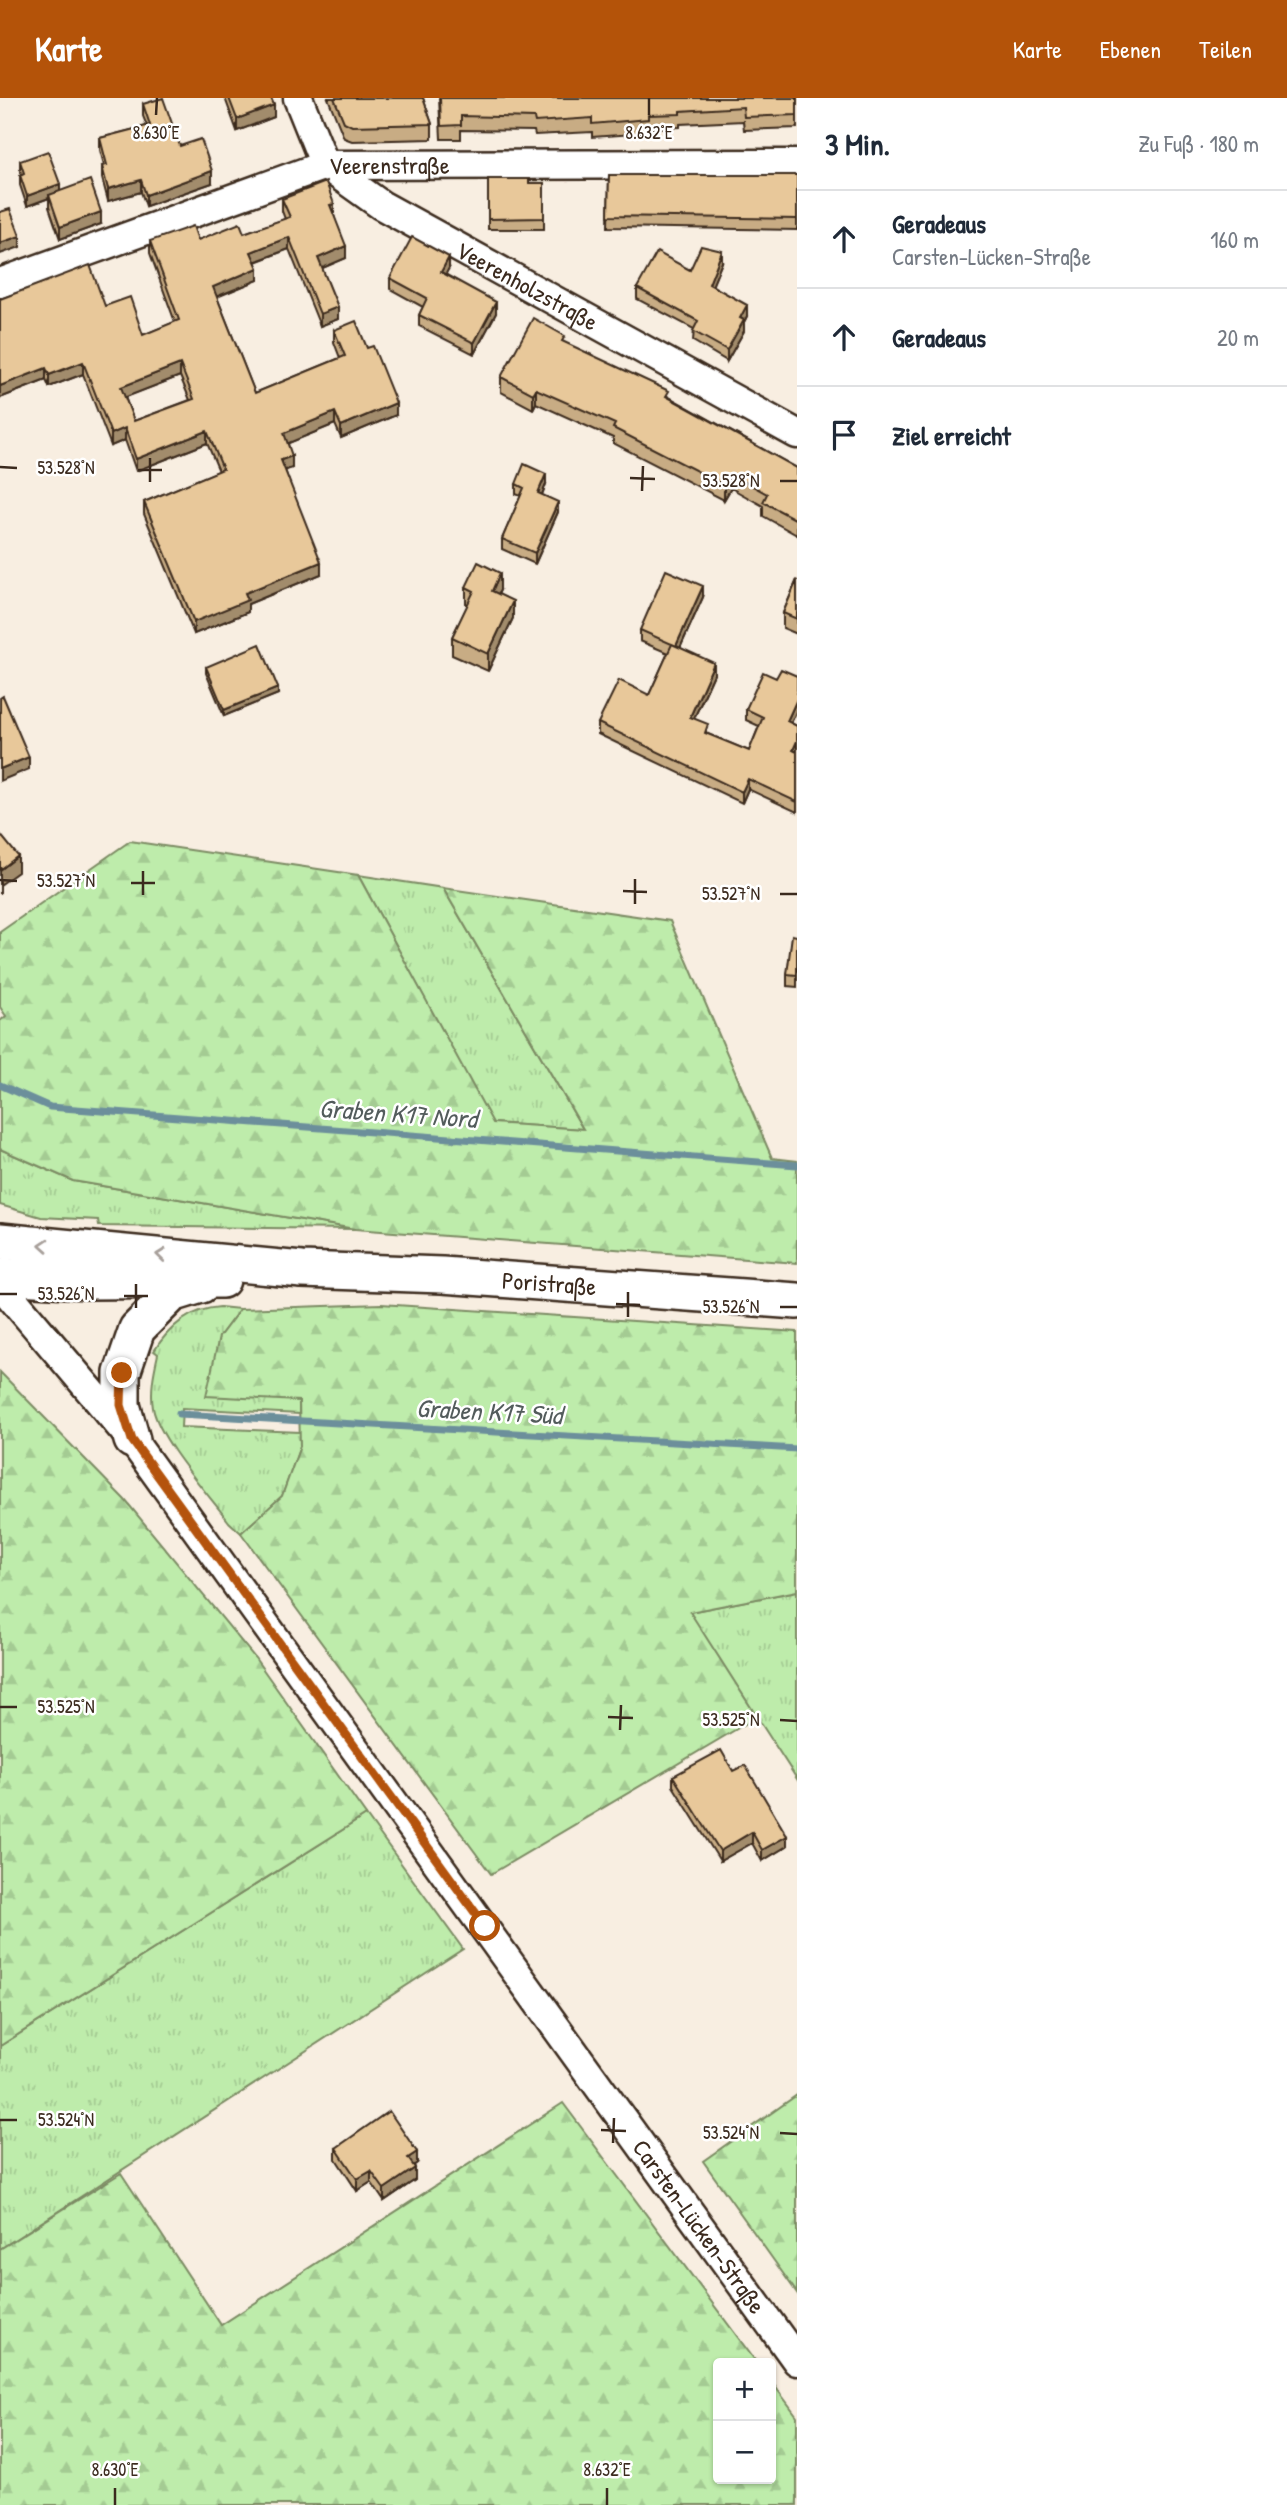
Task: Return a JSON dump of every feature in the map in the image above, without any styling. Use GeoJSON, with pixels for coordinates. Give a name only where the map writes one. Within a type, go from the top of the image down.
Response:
{"type":"FeatureCollection","features":[{"type":"Feature","properties":{"kind":"main road","name":"Poristraße"},"geometry":{"type":"LineString","coordinates":[[0,1241],[302,1270],[442,1275],[797,1301]]}},
{"type":"Feature","properties":{"kind":"main road","name":"Poristraße"},"geometry":{"type":"LineString","coordinates":[[0,1276],[87,1281],[215,1281],[302,1270]]}},
{"type":"Feature","properties":{"kind":"main road"},"geometry":{"type":"LineString","coordinates":[[132,1440],[121,1405],[122,1373],[137,1329],[172,1294],[215,1281]]}},
{"type":"Feature","properties":{"kind":"street"},"geometry":{"type":"LineString","coordinates":[[298,98],[325,165]]}},
{"type":"Feature","properties":{"kind":"street","name":"Veerenstraße"},"geometry":{"type":"LineString","coordinates":[[0,283],[325,165],[797,164]]}},
{"type":"Feature","properties":{"kind":"street","name":"Veerenholzstraße"},"geometry":{"type":"LineString","coordinates":[[325,165],[381,205],[797,434]]}},
{"type":"Feature","properties":{"kind":"street","name":"Carsten-Lücken-Straße"},"geometry":{"type":"LineString","coordinates":[[0,1284],[132,1440],[797,2361]]}},
{"type":"Feature","properties":{"kind":"green space"},"geometry":{"type":"Polygon","coordinates":[[[130,841],[358,875],[493,1123],[583,1129],[443,888],[670,921],[772,1158],[797,1161],[797,1263],[355,1229],[73,1181],[0,1149],[0,1021],[6,1016],[0,1007],[0,932],[130,841]]]}},
{"type":"Feature","properties":{"kind":"green space"},"geometry":{"type":"Polygon","coordinates":[[[358,875],[443,888],[583,1129],[492,1123],[358,875]]]}},
{"type":"Feature","properties":{"kind":"green space"},"geometry":{"type":"Polygon","coordinates":[[[0,1149],[73,1181],[355,1229],[99,1226],[98,1220],[41,1217],[0,1205],[0,1149]]]}},
{"type":"Feature","properties":{"kind":"green space"},"geometry":{"type":"Polygon","coordinates":[[[381,1304],[797,1332],[797,1591],[690,1612],[757,1717],[491,1874],[241,1533],[282,1496],[300,1446],[299,1401],[206,1396],[219,1337],[240,1309],[381,1304]]]}},
{"type":"Feature","properties":{"kind":"green space"},"geometry":{"type":"Polygon","coordinates":[[[220,1307],[240,1309],[219,1337],[299,1401],[299,1414],[182,1408],[181,1427],[300,1432],[300,1446],[282,1496],[241,1533],[229,1522],[174,1451],[157,1421],[152,1401],[158,1354],[154,1351],[160,1342],[190,1315],[220,1307]]]}},
{"type":"Feature","properties":{"kind":"green space"},"geometry":{"type":"Polygon","coordinates":[[[0,1372],[125,1500],[255,1658],[366,1815],[0,2046],[0,1372]]]}},
{"type":"Feature","properties":{"kind":"green space"},"geometry":{"type":"Polygon","coordinates":[[[797,1591],[797,1779],[689,1612],[797,1591]]]}},
{"type":"Feature","properties":{"kind":"green space"},"geometry":{"type":"Polygon","coordinates":[[[366,1815],[463,1949],[0,2249],[0,2046],[366,1815]]]}},
{"type":"Feature","properties":{"kind":"green space"},"geometry":{"type":"Polygon","coordinates":[[[797,2095],[797,2293],[703,2161],[797,2095]]]}},
{"type":"Feature","properties":{"kind":"green space"},"geometry":{"type":"Polygon","coordinates":[[[563,2103],[753,2358],[713,2358],[713,2484],[776,2484],[776,2388],[797,2416],[797,2505],[0,2505],[0,2249],[121,2173],[221,2325],[563,2103]]]}},
{"type":"Feature","properties":{"kind":"building"},"geometry":{"type":"Polygon","coordinates":[[[163,98],[180,146],[201,139],[212,171],[146,195],[141,180],[108,189],[102,166],[107,165],[100,138],[150,125],[143,104],[163,98]]]}},
{"type":"Feature","properties":{"kind":"building"},"geometry":{"type":"Polygon","coordinates":[[[229,98],[271,98],[274,105],[237,119],[229,98]]]}},
{"type":"Feature","properties":{"kind":"building"},"geometry":{"type":"Polygon","coordinates":[[[334,98],[423,98],[432,124],[352,126],[344,122],[334,98]]]}},
{"type":"Feature","properties":{"kind":"building"},"geometry":{"type":"Polygon","coordinates":[[[440,98],[797,98],[797,115],[744,117],[743,107],[680,111],[680,114],[648,115],[648,119],[592,124],[592,118],[535,122],[534,118],[461,116],[461,125],[441,126],[440,98]]]}},
{"type":"Feature","properties":{"kind":"building"},"geometry":{"type":"Polygon","coordinates":[[[48,151],[60,184],[27,196],[20,175],[24,173],[20,161],[48,151]]]}},
{"type":"Feature","properties":{"kind":"building"},"geometry":{"type":"Polygon","coordinates":[[[609,175],[797,175],[797,219],[608,216],[609,175]]]}},
{"type":"Feature","properties":{"kind":"building"},"geometry":{"type":"Polygon","coordinates":[[[488,179],[529,179],[529,183],[544,183],[544,218],[488,219],[488,179]]]}},
{"type":"Feature","properties":{"kind":"building"},"geometry":{"type":"Polygon","coordinates":[[[90,180],[101,212],[60,227],[49,195],[90,180]]]}},
{"type":"Feature","properties":{"kind":"building"},"geometry":{"type":"Polygon","coordinates":[[[326,182],[334,204],[330,205],[346,246],[318,258],[338,307],[320,314],[289,237],[251,252],[258,268],[213,287],[255,393],[345,356],[334,330],[356,321],[367,348],[373,346],[396,403],[341,426],[335,412],[284,433],[292,456],[281,460],[321,562],[245,593],[248,600],[194,622],[144,502],[223,469],[207,431],[136,459],[125,428],[111,434],[83,362],[49,375],[46,368],[0,386],[0,299],[90,265],[105,306],[130,297],[143,335],[179,320],[150,241],[193,226],[198,240],[240,223],[244,233],[290,217],[282,199],[326,182]],[[180,364],[121,387],[134,421],[194,399],[180,364]]]}},
{"type":"Feature","properties":{"kind":"building"},"geometry":{"type":"Polygon","coordinates":[[[10,209],[20,236],[0,243],[0,212],[10,209]]]}},
{"type":"Feature","properties":{"kind":"building"},"geometry":{"type":"Polygon","coordinates":[[[412,237],[449,257],[441,272],[496,302],[474,343],[419,315],[427,298],[390,278],[412,237]]]}},
{"type":"Feature","properties":{"kind":"building"},"geometry":{"type":"Polygon","coordinates":[[[701,246],[722,251],[709,284],[747,305],[740,318],[744,320],[727,350],[693,331],[698,321],[637,288],[657,252],[690,270],[701,246]]]}},
{"type":"Feature","properties":{"kind":"building"},"geometry":{"type":"Polygon","coordinates":[[[533,318],[565,336],[562,341],[669,391],[666,396],[797,468],[797,520],[763,502],[767,494],[731,474],[724,485],[613,428],[615,424],[536,389],[533,394],[501,377],[533,318]]]}},
{"type":"Feature","properties":{"kind":"building"},"geometry":{"type":"Polygon","coordinates":[[[524,464],[546,474],[538,493],[558,502],[535,553],[502,539],[524,488],[516,484],[524,464]]]}},
{"type":"Feature","properties":{"kind":"building"},"geometry":{"type":"Polygon","coordinates":[[[478,562],[500,573],[492,591],[513,601],[488,654],[452,637],[474,591],[466,587],[478,562]]]}},
{"type":"Feature","properties":{"kind":"building"},"geometry":{"type":"Polygon","coordinates":[[[666,570],[703,586],[676,646],[640,630],[666,570]]]}},
{"type":"Feature","properties":{"kind":"building"},"geometry":{"type":"Polygon","coordinates":[[[797,580],[797,619],[783,613],[797,580]]]}},
{"type":"Feature","properties":{"kind":"building"},"geometry":{"type":"Polygon","coordinates":[[[260,644],[278,688],[224,710],[206,667],[260,644]]]}},
{"type":"Feature","properties":{"kind":"building"},"geometry":{"type":"Polygon","coordinates":[[[672,644],[714,663],[690,717],[708,724],[705,733],[749,751],[763,717],[746,709],[763,672],[776,678],[781,669],[797,676],[797,699],[787,721],[797,726],[797,741],[793,750],[797,752],[797,802],[748,779],[742,792],[598,723],[619,680],[649,695],[672,644]]]}},
{"type":"Feature","properties":{"kind":"building"},"geometry":{"type":"Polygon","coordinates":[[[3,696],[29,757],[0,769],[0,698],[3,696]]]}},
{"type":"Feature","properties":{"kind":"building"},"geometry":{"type":"Polygon","coordinates":[[[0,834],[18,856],[0,870],[0,834]]]}},
{"type":"Feature","properties":{"kind":"building"},"geometry":{"type":"Polygon","coordinates":[[[792,935],[797,936],[797,975],[787,974],[792,935]]]}},
{"type":"Feature","properties":{"kind":"building"},"geometry":{"type":"Polygon","coordinates":[[[721,1750],[733,1771],[745,1765],[787,1836],[762,1850],[752,1832],[720,1851],[673,1776],[721,1750]]]}},
{"type":"Feature","properties":{"kind":"building"},"geometry":{"type":"Polygon","coordinates":[[[389,2111],[417,2152],[408,2158],[415,2168],[384,2189],[371,2171],[357,2179],[336,2148],[389,2111]]]}},
{"type":"Feature","properties":{"kind":"waterway","name":"Graben K17 Nord"},"geometry":{"type":"LineString","coordinates":[[0,1085],[50,1107],[797,1165]]}},
{"type":"Feature","properties":{"kind":"waterway","name":"Graben K17 Süd"},"geometry":{"type":"LineString","coordinates":[[179,1414],[797,1449]]}},
{"type":"Feature","properties":{"kind":"route"},"geometry":{"type":"LineString","coordinates":[[122,1373],[121,1405],[132,1440],[485,1926]]}}]}
